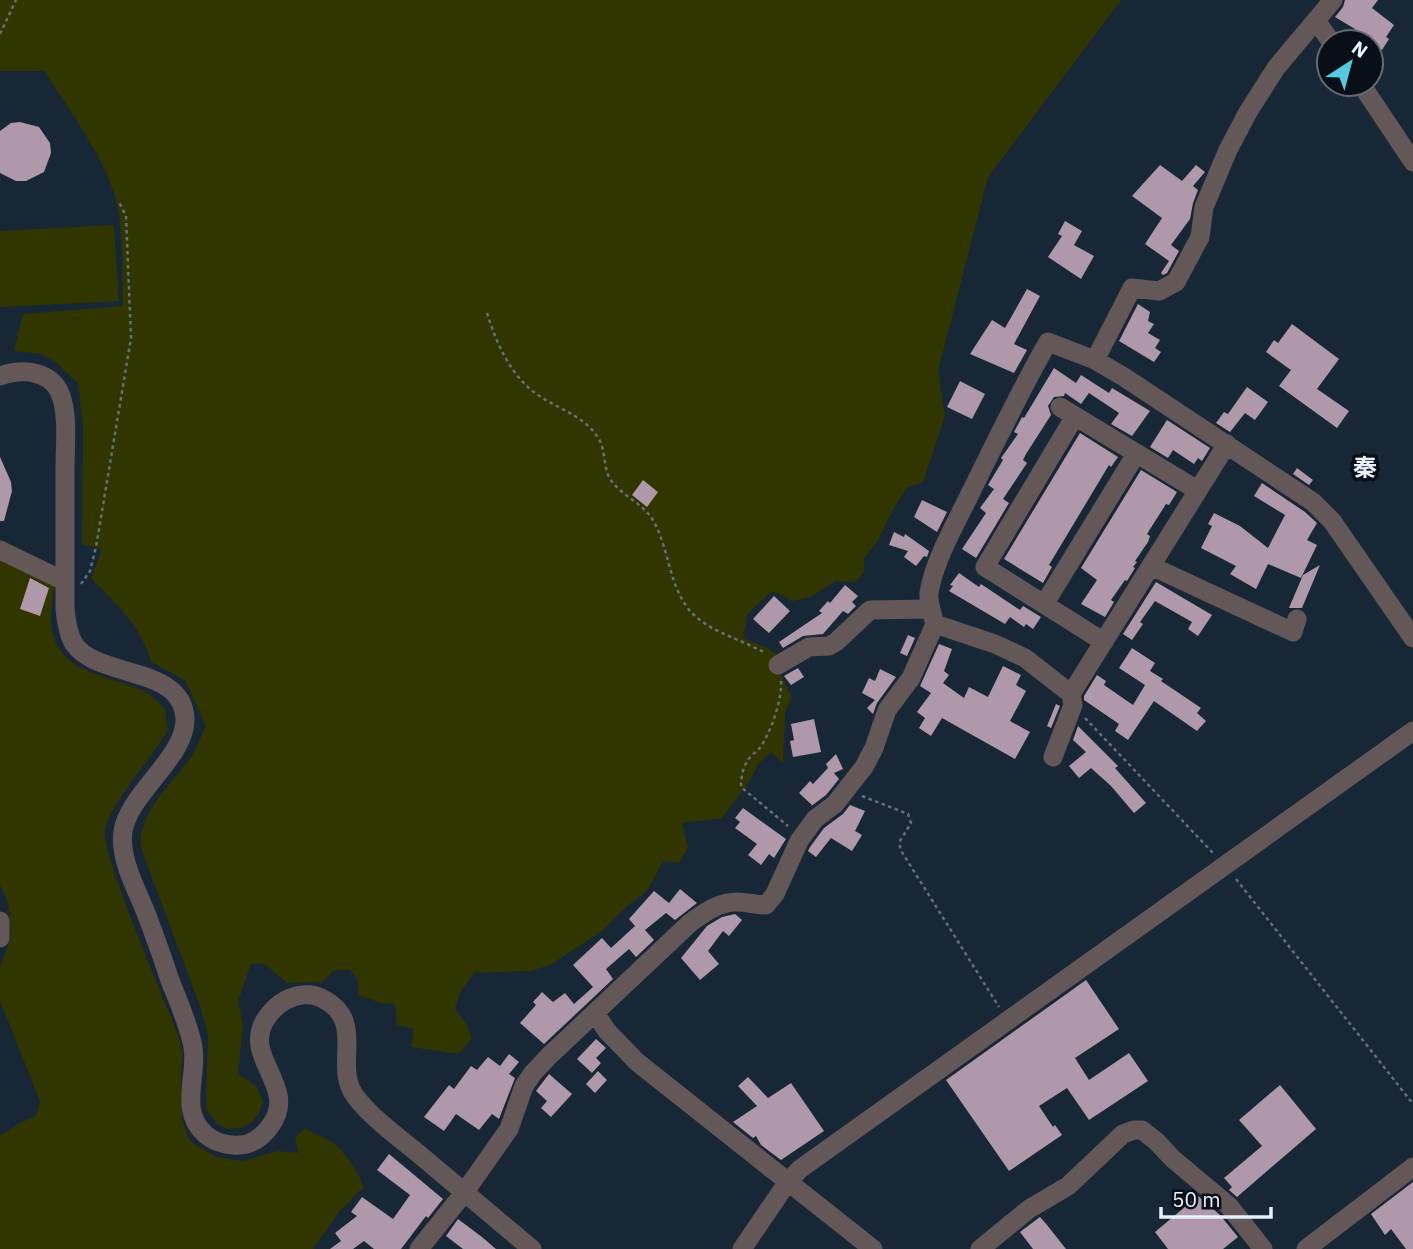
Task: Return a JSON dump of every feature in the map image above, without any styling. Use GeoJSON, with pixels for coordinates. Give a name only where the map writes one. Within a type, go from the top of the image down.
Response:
{"type":"FeatureCollection","features":[{"type":"Feature","properties":{"kind":"street"},"geometry":{"type":"LineString","coordinates":[[1095,360],[1132,288],[1158,291],[1176,282],[1200,237],[1205,207],[1228,150],[1248,112],[1276,68],[1333,0]]}},
{"type":"Feature","properties":{"kind":"street"},"geometry":{"type":"LineString","coordinates":[[1316,20],[1322,28]]}},
{"type":"Feature","properties":{"kind":"street"},"geometry":{"type":"LineString","coordinates":[[1370,98],[1413,162]]}},
{"type":"Feature","properties":{"kind":"street"},"geometry":{"type":"LineString","coordinates":[[419,1249],[509,1129],[524,1086],[549,1056],[690,923],[722,903],[766,905],[775,894],[803,836],[815,819],[835,804],[846,791],[869,758],[887,710],[911,678],[933,616],[929,594],[934,575],[958,518],[1048,342],[1095,360],[1313,502],[1332,521],[1413,638]]}},
{"type":"Feature","properties":{"kind":"street"},"geometry":{"type":"LineString","coordinates":[[0,376],[13,372],[36,372],[47,378],[62,398],[65,433],[66,620],[74,644],[87,656],[164,684],[177,696],[185,719],[179,741],[131,810],[123,827],[122,844],[194,1049],[191,1098],[197,1125],[220,1143],[234,1145],[248,1144],[267,1131],[279,1106],[276,1084],[263,1058],[258,1038],[262,1026],[271,1010],[284,1001],[299,995],[317,995],[333,1004],[343,1017],[348,1032],[348,1081],[355,1095],[389,1129],[532,1249]]}},
{"type":"Feature","properties":{"kind":"street"},"geometry":{"type":"LineString","coordinates":[[1104,642],[985,567],[1068,412],[1197,490]]}},
{"type":"Feature","properties":{"kind":"street"},"geometry":{"type":"LineString","coordinates":[[1053,757],[1072,700],[1104,642],[1227,444]]}},
{"type":"Feature","properties":{"kind":"street"},"geometry":{"type":"LineString","coordinates":[[1045,603],[1136,454]]}},
{"type":"Feature","properties":{"kind":"street"},"geometry":{"type":"LineString","coordinates":[[0,550],[65,589]]}},
{"type":"Feature","properties":{"kind":"street"},"geometry":{"type":"LineString","coordinates":[[1150,566],[1293,632],[1297,619]]}},
{"type":"Feature","properties":{"kind":"street"},"geometry":{"type":"LineString","coordinates":[[778,665],[809,647],[829,646],[836,642],[870,610],[933,616],[1025,658],[1072,700]]}},
{"type":"Feature","properties":{"kind":"street"},"geometry":{"type":"LineString","coordinates":[[742,1249],[787,1183],[800,1169],[1413,731]]}},
{"type":"Feature","properties":{"kind":"street"},"geometry":{"type":"LineString","coordinates":[[0,920],[0,938]]}},
{"type":"Feature","properties":{"kind":"street"},"geometry":{"type":"LineString","coordinates":[[595,1013],[607,1031],[637,1062],[873,1249]]}},
{"type":"Feature","properties":{"kind":"street"},"geometry":{"type":"LineString","coordinates":[[980,1249],[1030,1209],[1068,1186],[1123,1134],[1142,1130],[1228,1206],[1263,1249]]}},
{"type":"Feature","properties":{"kind":"street"},"geometry":{"type":"LineString","coordinates":[[1306,1249],[1413,1167]]}},
{"type":"Feature","properties":{"kind":"path"},"geometry":{"type":"LineString","coordinates":[[0,34],[16,0]]}},
{"type":"Feature","properties":{"kind":"path"},"geometry":{"type":"LineString","coordinates":[[65,589],[85,580],[93,562],[127,368],[131,338],[131,295],[126,216],[119,202]]}},
{"type":"Feature","properties":{"kind":"path"},"geometry":{"type":"LineString","coordinates":[[486,313],[513,372],[542,398],[580,418],[600,439],[606,458],[607,474],[626,497],[654,520],[675,582],[694,615],[770,656],[778,665],[782,685],[779,698],[761,748],[751,756],[741,773],[741,787],[803,836]]}},
{"type":"Feature","properties":{"kind":"path"},"geometry":{"type":"LineString","coordinates":[[1072,700],[1225,865],[1413,1104]]}},
{"type":"Feature","properties":{"kind":"path"},"geometry":{"type":"LineString","coordinates":[[846,791],[908,814],[911,822],[900,841],[900,849],[1009,1021]]}},
{"type":"Feature","properties":{"kind":"green space"},"geometry":{"type":"Polygon","coordinates":[[[0,0],[1121,0],[988,177],[938,371],[945,416],[923,482],[907,488],[896,504],[877,542],[864,558],[864,572],[855,582],[836,581],[810,597],[793,601],[772,591],[748,613],[743,638],[784,659],[780,674],[792,697],[785,712],[783,763],[771,752],[759,763],[749,782],[722,818],[682,823],[688,848],[679,863],[663,861],[647,891],[602,931],[550,965],[531,971],[474,973],[460,993],[455,1009],[467,1025],[472,1038],[459,1054],[411,1047],[414,1029],[397,1025],[395,1004],[381,1003],[358,995],[358,979],[350,970],[334,970],[323,982],[287,983],[266,965],[251,963],[238,1002],[243,1025],[238,1074],[256,1086],[263,1101],[259,1113],[251,1123],[241,1128],[228,1129],[216,1123],[206,1109],[208,1035],[200,1006],[141,848],[141,835],[150,811],[191,757],[206,726],[185,680],[151,662],[134,627],[91,578],[102,549],[82,544],[83,426],[78,383],[56,362],[41,354],[14,351],[23,314],[123,306],[122,248],[117,205],[108,177],[92,145],[44,71],[0,71],[0,0]]]}},
{"type":"Feature","properties":{"kind":"green space"},"geometry":{"type":"Polygon","coordinates":[[[114,225],[119,301],[0,307],[0,231],[114,225]]]}},
{"type":"Feature","properties":{"kind":"green space"},"geometry":{"type":"Polygon","coordinates":[[[0,558],[55,583],[51,612],[53,635],[60,650],[70,661],[83,669],[144,691],[165,709],[168,731],[108,819],[105,829],[106,843],[135,929],[178,1035],[183,1053],[182,1120],[190,1141],[216,1157],[243,1161],[278,1151],[298,1153],[295,1137],[306,1128],[337,1146],[359,1177],[364,1189],[356,1193],[341,1209],[313,1249],[0,1249],[0,1136],[36,1116],[40,1101],[0,1001],[0,968],[11,936],[8,902],[0,885],[0,558]]]}},
{"type":"Feature","properties":{"kind":"building"},"geometry":{"type":"Polygon","coordinates":[[[1345,0],[1378,0],[1372,8],[1394,25],[1386,37],[1389,39],[1385,45],[1385,28],[1353,28],[1335,17],[1345,0]]]}},
{"type":"Feature","properties":{"kind":"building"},"geometry":{"type":"Polygon","coordinates":[[[20,122],[39,127],[50,143],[51,153],[44,172],[26,181],[16,181],[0,173],[0,131],[11,123],[20,122]]]}},
{"type":"Feature","properties":{"kind":"building"},"geometry":{"type":"Polygon","coordinates":[[[1160,165],[1182,181],[1196,165],[1205,172],[1193,186],[1198,190],[1190,219],[1171,245],[1179,251],[1167,273],[1163,275],[1161,273],[1169,261],[1145,244],[1162,218],[1132,196],[1160,165]]]}},
{"type":"Feature","properties":{"kind":"building"},"geometry":{"type":"Polygon","coordinates":[[[1065,221],[1082,231],[1074,245],[1094,256],[1081,279],[1048,257],[1062,236],[1058,234],[1065,221]]]}},
{"type":"Feature","properties":{"kind":"building"},"geometry":{"type":"Polygon","coordinates":[[[1027,289],[1040,296],[1014,344],[1027,350],[1014,373],[970,354],[992,320],[1005,328],[1027,289]]]}},
{"type":"Feature","properties":{"kind":"building"},"geometry":{"type":"Polygon","coordinates":[[[1138,304],[1150,312],[1148,321],[1154,324],[1148,333],[1160,340],[1155,348],[1161,352],[1154,362],[1119,341],[1138,304]]]}},
{"type":"Feature","properties":{"kind":"building"},"geometry":{"type":"Polygon","coordinates":[[[1292,324],[1339,359],[1317,389],[1349,411],[1337,428],[1279,386],[1291,370],[1266,352],[1274,340],[1278,343],[1292,324]]]}},
{"type":"Feature","properties":{"kind":"building"},"geometry":{"type":"Polygon","coordinates":[[[1054,368],[1076,383],[1081,375],[1109,393],[1112,388],[1150,411],[1132,436],[1111,424],[1119,413],[1089,393],[1081,404],[1065,393],[1064,396],[1054,397],[1048,406],[1051,415],[1023,460],[1027,463],[1003,499],[1009,503],[976,558],[962,549],[986,513],[980,508],[994,489],[988,485],[1003,460],[1001,458],[1018,434],[1014,432],[1022,417],[1024,418],[1054,368]]]}},
{"type":"Feature","properties":{"kind":"building"},"geometry":{"type":"Polygon","coordinates":[[[960,381],[985,394],[972,419],[947,407],[960,381]]]}},
{"type":"Feature","properties":{"kind":"building"},"geometry":{"type":"Polygon","coordinates":[[[1247,387],[1268,402],[1255,420],[1245,413],[1230,432],[1216,423],[1224,412],[1228,414],[1247,387]]]}},
{"type":"Feature","properties":{"kind":"building"},"geometry":{"type":"Polygon","coordinates":[[[1167,420],[1210,448],[1202,461],[1198,458],[1194,464],[1173,450],[1168,458],[1150,447],[1167,420]]]}},
{"type":"Feature","properties":{"kind":"building"},"geometry":{"type":"Polygon","coordinates":[[[1080,433],[1118,457],[1111,467],[1109,465],[1049,565],[1052,567],[1043,583],[1004,559],[1080,433]]]}},
{"type":"Feature","properties":{"kind":"building"},"geometry":{"type":"Polygon","coordinates":[[[0,457],[12,491],[4,521],[0,521],[0,457]]]}},
{"type":"Feature","properties":{"kind":"building"},"geometry":{"type":"Polygon","coordinates":[[[1297,468],[1313,480],[1309,485],[1293,474],[1297,468]]]}},
{"type":"Feature","properties":{"kind":"building"},"geometry":{"type":"Polygon","coordinates":[[[1141,470],[1177,492],[1147,534],[1150,536],[1148,542],[1135,561],[1135,568],[1111,600],[1114,602],[1105,617],[1081,604],[1097,580],[1081,568],[1141,470]]]}},
{"type":"Feature","properties":{"kind":"building"},"geometry":{"type":"Polygon","coordinates":[[[643,480],[658,492],[647,507],[632,495],[643,480]]]}},
{"type":"Feature","properties":{"kind":"building"},"geometry":{"type":"Polygon","coordinates":[[[1262,483],[1317,523],[1307,540],[1317,545],[1301,578],[1268,564],[1256,589],[1230,574],[1236,566],[1201,548],[1212,526],[1208,524],[1214,513],[1240,526],[1268,548],[1285,515],[1254,496],[1262,483]]]}},
{"type":"Feature","properties":{"kind":"building"},"geometry":{"type":"Polygon","coordinates":[[[922,500],[947,512],[937,532],[914,517],[922,500]]]}},
{"type":"Feature","properties":{"kind":"building"},"geometry":{"type":"Polygon","coordinates":[[[894,532],[904,537],[905,534],[929,551],[927,557],[924,556],[916,566],[904,557],[908,551],[889,545],[894,532]]]}},
{"type":"Feature","properties":{"kind":"building"},"geometry":{"type":"Polygon","coordinates":[[[1320,565],[1302,608],[1289,608],[1303,575],[1320,565]]]}},
{"type":"Feature","properties":{"kind":"building"},"geometry":{"type":"Polygon","coordinates":[[[959,573],[1020,610],[1023,606],[1041,617],[1033,629],[1026,624],[1024,627],[1010,617],[1005,624],[949,591],[959,573]]]}},
{"type":"Feature","properties":{"kind":"building"},"geometry":{"type":"Polygon","coordinates":[[[30,578],[49,588],[40,616],[20,609],[30,578]]]}},
{"type":"Feature","properties":{"kind":"building"},"geometry":{"type":"Polygon","coordinates":[[[1156,582],[1212,615],[1198,636],[1188,629],[1192,622],[1155,601],[1140,622],[1143,624],[1132,640],[1123,634],[1156,582]]]}},
{"type":"Feature","properties":{"kind":"building"},"geometry":{"type":"Polygon","coordinates":[[[845,585],[858,596],[852,602],[856,606],[848,614],[843,611],[823,634],[803,636],[783,648],[779,642],[822,613],[819,611],[828,601],[830,603],[845,585]]]}},
{"type":"Feature","properties":{"kind":"building"},"geometry":{"type":"Polygon","coordinates":[[[774,596],[790,611],[769,633],[753,619],[774,596]]]}},
{"type":"Feature","properties":{"kind":"building"},"geometry":{"type":"Polygon","coordinates":[[[908,635],[915,638],[907,656],[900,653],[908,635]]]}},
{"type":"Feature","properties":{"kind":"building"},"geometry":{"type":"Polygon","coordinates":[[[939,644],[952,649],[944,671],[949,675],[943,683],[964,698],[969,687],[988,697],[1003,666],[1021,675],[1016,685],[1026,691],[1010,721],[1030,732],[1015,759],[942,718],[931,736],[919,728],[925,718],[917,712],[931,693],[920,686],[939,644]]]}},
{"type":"Feature","properties":{"kind":"building"},"geometry":{"type":"Polygon","coordinates":[[[1132,648],[1155,663],[1150,671],[1163,679],[1161,681],[1201,708],[1197,713],[1206,721],[1197,731],[1154,701],[1128,740],[1115,731],[1119,724],[1084,700],[1097,675],[1106,681],[1104,685],[1133,705],[1145,685],[1119,668],[1132,648]]]}},
{"type":"Feature","properties":{"kind":"building"},"geometry":{"type":"Polygon","coordinates":[[[798,668],[804,677],[791,685],[784,676],[798,668]]]}},
{"type":"Feature","properties":{"kind":"building"},"geometry":{"type":"Polygon","coordinates":[[[880,669],[896,677],[877,703],[873,714],[867,708],[875,700],[862,693],[869,678],[875,681],[880,669]]]}},
{"type":"Feature","properties":{"kind":"building"},"geometry":{"type":"Polygon","coordinates":[[[1056,704],[1060,706],[1051,728],[1047,726],[1056,704]]]}},
{"type":"Feature","properties":{"kind":"building"},"geometry":{"type":"Polygon","coordinates":[[[814,719],[821,752],[793,757],[791,724],[814,719]]]}},
{"type":"Feature","properties":{"kind":"building"},"geometry":{"type":"Polygon","coordinates":[[[1078,726],[1118,766],[1115,768],[1146,803],[1134,813],[1091,768],[1079,778],[1069,766],[1086,752],[1073,740],[1078,726]]]}},
{"type":"Feature","properties":{"kind":"building"},"geometry":{"type":"Polygon","coordinates":[[[836,754],[843,769],[834,773],[839,779],[826,795],[810,807],[812,805],[799,793],[810,781],[813,784],[828,768],[826,764],[836,754]]]}},
{"type":"Feature","properties":{"kind":"building"},"geometry":{"type":"Polygon","coordinates":[[[850,805],[865,811],[855,831],[862,835],[852,851],[831,838],[816,857],[808,851],[824,828],[843,814],[850,805]]]}},
{"type":"Feature","properties":{"kind":"building"},"geometry":{"type":"Polygon","coordinates":[[[743,808],[786,839],[774,858],[769,854],[761,865],[748,855],[757,844],[735,828],[740,822],[735,818],[743,808]]]}},
{"type":"Feature","properties":{"kind":"building"},"geometry":{"type":"Polygon","coordinates":[[[680,889],[697,903],[675,920],[666,913],[645,930],[654,940],[636,957],[629,949],[606,969],[613,979],[544,1044],[520,1023],[536,1005],[533,1002],[542,992],[553,1002],[565,993],[574,1004],[593,987],[573,965],[602,938],[611,948],[635,926],[629,919],[654,891],[669,903],[680,889]]]}},
{"type":"Feature","properties":{"kind":"building"},"geometry":{"type":"Polygon","coordinates":[[[735,914],[742,920],[729,936],[723,931],[708,951],[719,964],[700,980],[681,958],[707,926],[722,917],[735,914]]]}},
{"type":"Feature","properties":{"kind":"building"},"geometry":{"type":"Polygon","coordinates":[[[1086,980],[1119,1029],[1075,1058],[1089,1080],[1129,1053],[1148,1081],[1089,1120],[1067,1088],[1039,1106],[1062,1135],[1009,1171],[946,1080],[1086,980]]]}},
{"type":"Feature","properties":{"kind":"building"},"geometry":{"type":"Polygon","coordinates":[[[596,1039],[606,1048],[596,1058],[601,1063],[592,1073],[577,1059],[596,1039]]]}},
{"type":"Feature","properties":{"kind":"building"},"geometry":{"type":"Polygon","coordinates":[[[509,1054],[519,1062],[509,1074],[515,1078],[499,1119],[492,1114],[479,1130],[456,1114],[444,1131],[424,1117],[449,1085],[454,1089],[471,1066],[477,1070],[488,1057],[500,1066],[509,1054]]]}},
{"type":"Feature","properties":{"kind":"building"},"geometry":{"type":"Polygon","coordinates":[[[598,1071],[607,1080],[595,1093],[586,1084],[598,1071]]]}},
{"type":"Feature","properties":{"kind":"building"},"geometry":{"type":"Polygon","coordinates":[[[549,1074],[572,1094],[551,1117],[541,1108],[547,1101],[536,1091],[549,1074]]]}},
{"type":"Feature","properties":{"kind":"building"},"geometry":{"type":"Polygon","coordinates":[[[748,1077],[768,1098],[791,1083],[824,1131],[781,1160],[761,1145],[756,1136],[753,1138],[733,1122],[757,1106],[738,1086],[748,1077]]]}},
{"type":"Feature","properties":{"kind":"building"},"geometry":{"type":"Polygon","coordinates":[[[1280,1085],[1316,1129],[1237,1197],[1229,1190],[1232,1187],[1224,1178],[1262,1146],[1239,1120],[1280,1085]]]}},
{"type":"Feature","properties":{"kind":"building"},"geometry":{"type":"Polygon","coordinates":[[[389,1154],[443,1199],[401,1249],[374,1249],[364,1241],[353,1249],[330,1249],[341,1241],[335,1233],[357,1216],[351,1212],[362,1197],[393,1219],[410,1195],[377,1170],[389,1154]]]}},
{"type":"Feature","properties":{"kind":"building"},"geometry":{"type":"Polygon","coordinates":[[[1413,1182],[1413,1249],[1406,1249],[1391,1229],[1385,1235],[1371,1214],[1413,1182]]]}},
{"type":"Feature","properties":{"kind":"building"},"geometry":{"type":"Polygon","coordinates":[[[1198,1196],[1220,1215],[1238,1237],[1223,1249],[1168,1249],[1155,1232],[1198,1196]]]}},
{"type":"Feature","properties":{"kind":"building"},"geometry":{"type":"Polygon","coordinates":[[[1040,1217],[1066,1249],[1033,1249],[1020,1232],[1040,1217]]]}},
{"type":"Feature","properties":{"kind":"building"},"geometry":{"type":"Polygon","coordinates":[[[458,1219],[496,1249],[463,1249],[446,1236],[458,1219]]]}},
{"type":"Feature","properties":{"kind":"district","name":"秦"},"geometry":{"type":"Point","coordinates":[1365,467]}}]}
